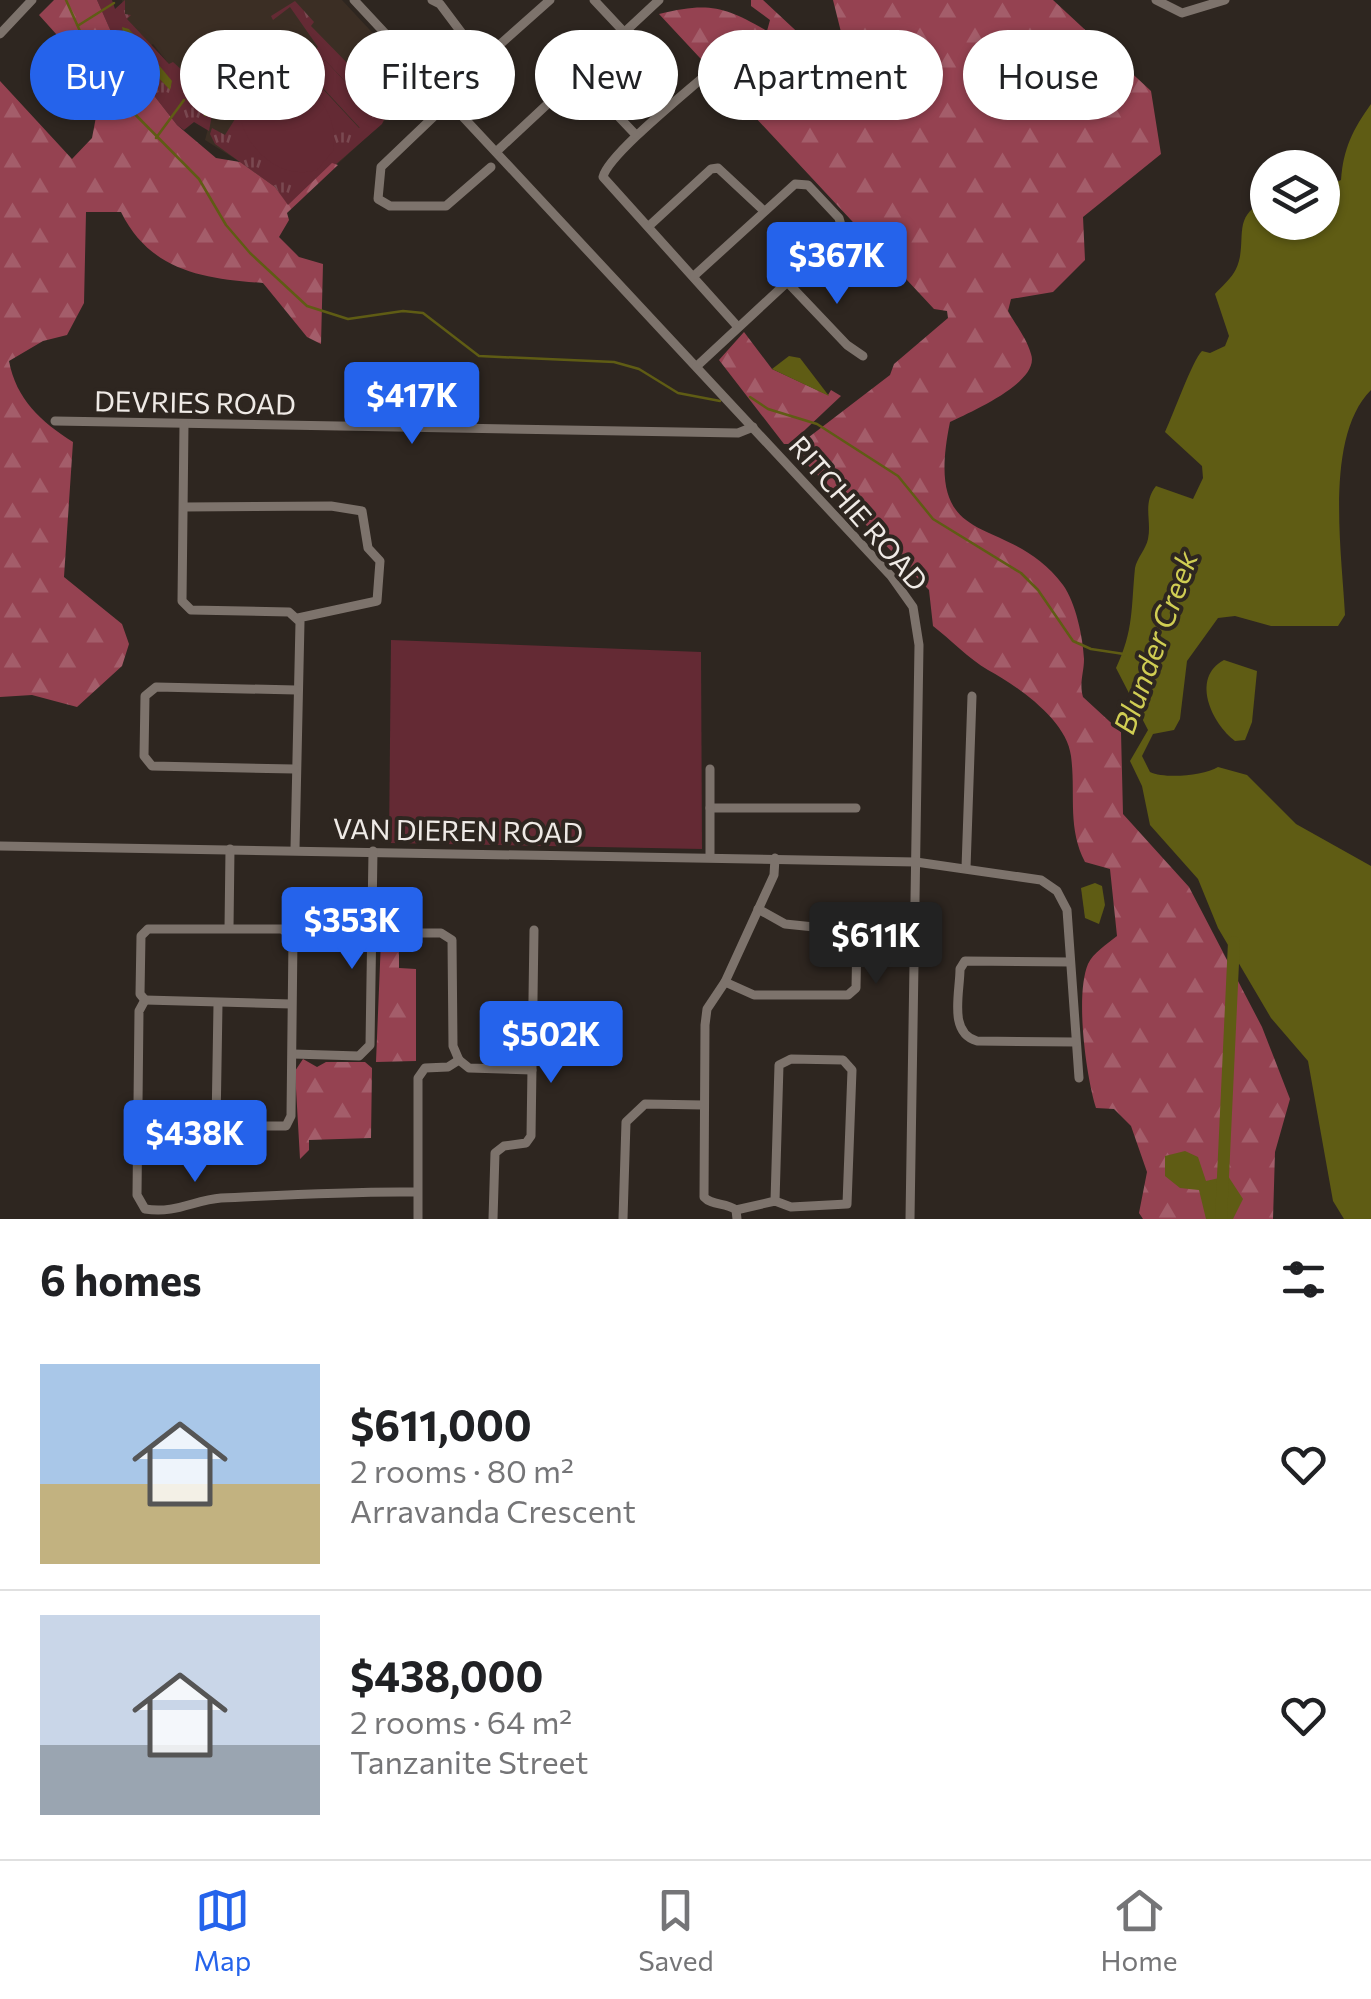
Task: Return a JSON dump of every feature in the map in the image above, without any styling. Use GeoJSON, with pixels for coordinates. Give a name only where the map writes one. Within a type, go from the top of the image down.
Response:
{"type":"FeatureCollection","features":[{"type":"Feature","properties":{"kind":"street"},"geometry":{"type":"LineString","coordinates":[[0,34],[32,0]]}},
{"type":"Feature","properties":{"kind":"street","name":"RITCHIE ROAD"},"geometry":{"type":"LineString","coordinates":[[354,0],[381,30]]}},
{"type":"Feature","properties":{"kind":"street"},"geometry":{"type":"LineString","coordinates":[[439,1],[474,48],[488,55],[550,0]]}},
{"type":"Feature","properties":{"kind":"street"},"geometry":{"type":"LineString","coordinates":[[594,0],[622,30]]}},
{"type":"Feature","properties":{"kind":"street"},"geometry":{"type":"LineString","coordinates":[[626,30],[659,0]]}},
{"type":"Feature","properties":{"kind":"street"},"geometry":{"type":"LineString","coordinates":[[1156,0],[1182,13],[1225,0]]}},
{"type":"Feature","properties":{"kind":"street"},"geometry":{"type":"LineString","coordinates":[[698,82],[648,129],[635,134],[605,169],[604,178],[696,275],[700,286],[738,327]]}},
{"type":"Feature","properties":{"kind":"street"},"geometry":{"type":"LineString","coordinates":[[496,152],[535,115]]}},
{"type":"Feature","properties":{"kind":"street"},"geometry":{"type":"LineString","coordinates":[[431,120],[381,167],[378,198],[390,206],[446,206],[491,167]]}},
{"type":"Feature","properties":{"kind":"street","name":"RITCHIE ROAD"},"geometry":{"type":"LineString","coordinates":[[464,120],[892,576],[913,607],[919,645],[910,1219]]}},
{"type":"Feature","properties":{"kind":"street"},"geometry":{"type":"LineString","coordinates":[[621,120],[635,134]]}},
{"type":"Feature","properties":{"kind":"street"},"geometry":{"type":"LineString","coordinates":[[649,226],[711,169],[718,168],[762,210]]}},
{"type":"Feature","properties":{"kind":"street"},"geometry":{"type":"LineString","coordinates":[[696,275],[762,210],[800,183],[808,185],[839,218],[842,229]]}},
{"type":"Feature","properties":{"kind":"street"},"geometry":{"type":"LineString","coordinates":[[697,366],[842,229]]}},
{"type":"Feature","properties":{"kind":"street"},"geometry":{"type":"LineString","coordinates":[[842,229],[853,234],[882,265],[890,282]]}},
{"type":"Feature","properties":{"kind":"street"},"geometry":{"type":"LineString","coordinates":[[788,284],[846,345],[863,356]]}},
{"type":"Feature","properties":{"kind":"street","name":"DEVRIES ROAD"},"geometry":{"type":"LineString","coordinates":[[55,421],[738,432],[753,427]]}},
{"type":"Feature","properties":{"kind":"street"},"geometry":{"type":"LineString","coordinates":[[184,424],[182,601],[186,608],[289,612],[298,618],[377,601],[380,562],[368,548],[362,511],[332,506],[185,506]]}},
{"type":"Feature","properties":{"kind":"street"},"geometry":{"type":"LineString","coordinates":[[295,849],[298,618]]}},
{"type":"Feature","properties":{"kind":"street"},"geometry":{"type":"LineString","coordinates":[[294,769],[152,766],[144,756],[145,696],[156,687],[296,690]]}},
{"type":"Feature","properties":{"kind":"street"},"geometry":{"type":"LineString","coordinates":[[966,868],[972,696]]}},
{"type":"Feature","properties":{"kind":"street"},"geometry":{"type":"LineString","coordinates":[[710,769],[710,857]]}},
{"type":"Feature","properties":{"kind":"street"},"geometry":{"type":"LineString","coordinates":[[710,808],[856,808]]}},
{"type":"Feature","properties":{"kind":"street","name":"VAN DIEREN ROAD"},"geometry":{"type":"LineString","coordinates":[[0,846],[916,862],[1041,880],[1057,891],[1067,910],[1070,962]]}},
{"type":"Feature","properties":{"kind":"street"},"geometry":{"type":"LineString","coordinates":[[230,849],[230,928]]}},
{"type":"Feature","properties":{"kind":"street"},"geometry":{"type":"LineString","coordinates":[[292,1054],[359,1056],[367,1050],[373,851]]}},
{"type":"Feature","properties":{"kind":"street"},"geometry":{"type":"LineString","coordinates":[[775,1201],[779,1065],[791,1059],[844,1060],[852,1070],[850,1199],[841,1207],[790,1206],[775,1201],[736,1214],[704,1197],[707,1009],[725,982],[774,875],[776,858]]}},
{"type":"Feature","properties":{"kind":"street"},"geometry":{"type":"LineString","coordinates":[[725,982],[754,995],[848,995],[856,988],[857,936],[853,931],[785,924],[758,909]]}},
{"type":"Feature","properties":{"kind":"street"},"geometry":{"type":"LineString","coordinates":[[140,1138],[167,1138],[216,1126],[286,1126],[292,1054],[293,937],[282,929],[144,932],[140,994],[145,1000],[290,1004]]}},
{"type":"Feature","properties":{"kind":"street"},"geometry":{"type":"LineString","coordinates":[[493,1219],[495,1153],[504,1146],[526,1143],[530,1136],[534,930]]}},
{"type":"Feature","properties":{"kind":"street"},"geometry":{"type":"LineString","coordinates":[[372,934],[441,933],[452,940],[453,1046],[459,1060],[469,1068],[532,1070]]}},
{"type":"Feature","properties":{"kind":"street"},"geometry":{"type":"LineString","coordinates":[[1076,1042],[966,1038],[959,1027],[960,969],[966,961],[1070,962],[1079,1078]]}},
{"type":"Feature","properties":{"kind":"street"},"geometry":{"type":"LineString","coordinates":[[145,1000],[139,1011],[140,1138],[136,1195],[148,1210],[184,1210],[218,1198],[272,1199],[309,1191],[416,1192]]}},
{"type":"Feature","properties":{"kind":"street"},"geometry":{"type":"LineString","coordinates":[[216,1126],[218,1004]]}},
{"type":"Feature","properties":{"kind":"street"},"geometry":{"type":"LineString","coordinates":[[418,1219],[418,1078],[425,1068],[448,1067],[459,1060]]}},
{"type":"Feature","properties":{"kind":"street"},"geometry":{"type":"LineString","coordinates":[[623,1219],[626,1122],[645,1104],[704,1104]]}},
{"type":"Feature","properties":{"kind":"shaded area"},"geometry":{"type":"Polygon","coordinates":[[[122,0],[342,0],[370,30],[345,30],[345,120],[385,120],[289,209],[240,162],[205,140],[210,120],[325,120],[325,30],[180,30],[180,78],[160,53],[160,30],[134,30],[125,21],[122,0]]]}},
{"type":"Feature","properties":{"kind":"green space"},"geometry":{"type":"Polygon","coordinates":[[[54,0],[97,0],[110,30],[52,30],[39,15],[54,0]]]}},
{"type":"Feature","properties":{"kind":"green space"},"geometry":{"type":"Polygon","coordinates":[[[97,0],[112,0],[115,9],[125,0],[125,14],[131,15],[127,19],[137,30],[110,30],[97,0]]]}},
{"type":"Feature","properties":{"kind":"green space"},"geometry":{"type":"Polygon","coordinates":[[[751,0],[763,0],[795,30],[767,30],[770,20],[751,6],[751,0]]]}},
{"type":"Feature","properties":{"kind":"green space"},"geometry":{"type":"Polygon","coordinates":[[[833,0],[1053,0],[1085,30],[963,30],[963,120],[1134,120],[1134,75],[1151,91],[1161,154],[1083,217],[1085,260],[1053,292],[1011,299],[1008,311],[1029,348],[1031,365],[1002,395],[950,422],[945,465],[948,494],[959,513],[1041,562],[1068,592],[1082,641],[1083,697],[1121,732],[1123,814],[1189,887],[1262,1027],[1290,1099],[1275,1152],[1273,1219],[1143,1219],[1139,1213],[1147,1172],[1131,1126],[1114,1109],[1096,1108],[1086,1057],[1084,978],[1093,956],[1117,936],[1110,869],[1085,862],[1079,849],[1067,743],[1038,705],[933,626],[929,590],[803,460],[800,448],[809,437],[890,375],[894,364],[948,318],[947,311],[934,309],[758,120],[943,120],[943,30],[840,30],[833,0]]]}},
{"type":"Feature","properties":{"kind":"green space"},"geometry":{"type":"Polygon","coordinates":[[[295,1],[314,22],[311,26],[315,30],[306,30],[290,7],[273,20],[271,16],[295,1]]]}},
{"type":"Feature","properties":{"kind":"green space"},"geometry":{"type":"Polygon","coordinates":[[[703,8],[739,16],[765,30],[698,30],[698,56],[659,14],[703,8]]]}},
{"type":"Feature","properties":{"kind":"green space"},"geometry":{"type":"Polygon","coordinates":[[[325,40],[345,61],[345,81],[325,60],[325,40]]]}},
{"type":"Feature","properties":{"kind":"green space"},"geometry":{"type":"Polygon","coordinates":[[[160,54],[180,68],[180,120],[211,120],[209,131],[194,122],[184,130],[160,103],[160,54]]]}},
{"type":"Feature","properties":{"kind":"green space"},"geometry":{"type":"Polygon","coordinates":[[[325,60],[345,82],[345,112],[325,90],[325,60]]]}},
{"type":"Feature","properties":{"kind":"green space"},"geometry":{"type":"Polygon","coordinates":[[[0,81],[30,114],[30,120],[36,120],[72,159],[92,138],[95,120],[160,120],[160,103],[177,125],[216,158],[240,162],[275,187],[288,205],[332,163],[338,165],[287,213],[289,220],[279,237],[299,257],[323,264],[321,344],[307,337],[263,283],[220,279],[181,268],[147,247],[121,212],[86,212],[84,303],[67,335],[43,341],[9,361],[24,398],[50,426],[73,442],[64,577],[122,624],[129,644],[122,666],[77,707],[32,695],[0,697],[0,81]]]}},
{"type":"Feature","properties":{"kind":"green space"},"geometry":{"type":"Polygon","coordinates":[[[325,91],[345,113],[345,120],[352,120],[359,128],[368,120],[384,120],[288,206],[275,187],[215,144],[210,134],[212,128],[225,135],[234,120],[325,120],[325,91]]]}},
{"type":"Feature","properties":{"kind":"green space"},"geometry":{"type":"Polygon","coordinates":[[[325,109],[332,124],[333,151],[317,170],[294,172],[274,164],[257,150],[242,120],[325,120],[325,109]]]}},
{"type":"Feature","properties":{"kind":"green space"},"geometry":{"type":"Polygon","coordinates":[[[353,120],[369,120],[360,128],[353,120]]]}},
{"type":"Feature","properties":{"kind":"green space"},"geometry":{"type":"Polygon","coordinates":[[[744,332],[772,369],[828,395],[831,390],[841,396],[790,444],[784,444],[719,360],[744,332]]]}},
{"type":"Feature","properties":{"kind":"green space"},"geometry":{"type":"Polygon","coordinates":[[[391,640],[701,652],[702,849],[389,843],[391,640]]]}},
{"type":"Feature","properties":{"kind":"green space"},"geometry":{"type":"Polygon","coordinates":[[[381,940],[399,940],[399,968],[416,969],[416,1061],[376,1062],[381,940]]]}},
{"type":"Feature","properties":{"kind":"green space"},"geometry":{"type":"Polygon","coordinates":[[[303,1059],[317,1067],[326,1062],[365,1062],[372,1068],[371,1138],[309,1140],[309,1150],[300,1159],[295,1071],[303,1059]]]}},
{"type":"Feature","properties":{"kind":"water"},"geometry":{"type":"Polygon","coordinates":[[[160,66],[172,81],[170,90],[160,79],[160,66]]]}},
{"type":"Feature","properties":{"kind":"water"},"geometry":{"type":"Polygon","coordinates":[[[1371,104],[1371,390],[1356,411],[1341,465],[1345,615],[1338,626],[1271,626],[1235,616],[1218,618],[1187,661],[1180,719],[1174,730],[1153,734],[1142,756],[1150,772],[1157,774],[1194,774],[1218,767],[1247,775],[1296,824],[1371,866],[1371,1219],[1344,1219],[1333,1201],[1308,1061],[1271,1018],[1218,928],[1198,879],[1150,825],[1142,786],[1130,761],[1148,730],[1116,668],[1129,630],[1135,568],[1148,539],[1152,493],[1156,486],[1193,499],[1203,478],[1202,466],[1165,432],[1202,351],[1210,353],[1225,346],[1229,336],[1215,294],[1240,259],[1244,221],[1250,212],[1250,240],[1340,240],[1340,180],[1359,122],[1371,104]]]}},
{"type":"Feature","properties":{"kind":"water"},"geometry":{"type":"Polygon","coordinates":[[[789,356],[800,358],[829,396],[772,369],[789,356]]]}},
{"type":"Feature","properties":{"kind":"water"},"geometry":{"type":"Polygon","coordinates":[[[1224,660],[1257,671],[1252,722],[1245,740],[1235,741],[1227,733],[1208,701],[1208,678],[1224,660]]]}},
{"type":"Feature","properties":{"kind":"water"},"geometry":{"type":"Polygon","coordinates":[[[1095,883],[1102,886],[1105,905],[1099,924],[1085,918],[1081,888],[1095,883]]]}},
{"type":"Feature","properties":{"kind":"water"},"geometry":{"type":"Polygon","coordinates":[[[1185,1151],[1198,1157],[1206,1181],[1228,1176],[1243,1199],[1233,1219],[1206,1219],[1199,1190],[1180,1188],[1165,1176],[1165,1156],[1185,1151]]]}},
{"type":"Feature","properties":{"kind":"waterway"},"geometry":{"type":"LineString","coordinates":[[66,0],[97,69],[115,94],[199,179],[226,225],[250,253],[307,306],[348,319],[403,311],[423,313],[479,356],[614,362],[639,369],[678,393],[720,401]]}},
{"type":"Feature","properties":{"kind":"waterway"},"geometry":{"type":"LineString","coordinates":[[79,25],[114,3]]}},
{"type":"Feature","properties":{"kind":"waterway"},"geometry":{"type":"LineString","coordinates":[[156,138],[180,105]]}},
{"type":"Feature","properties":{"kind":"waterway"},"geometry":{"type":"LineString","coordinates":[[750,397],[768,409],[817,424],[898,476],[933,519],[1021,573],[1038,590],[1073,641],[1091,649],[1124,654]]}},
{"type":"Feature","properties":{"kind":"waterway","name":"Blunder Creek"},"geometry":{"type":"LineString","coordinates":[[1221,1219],[1234,942]]}}]}
